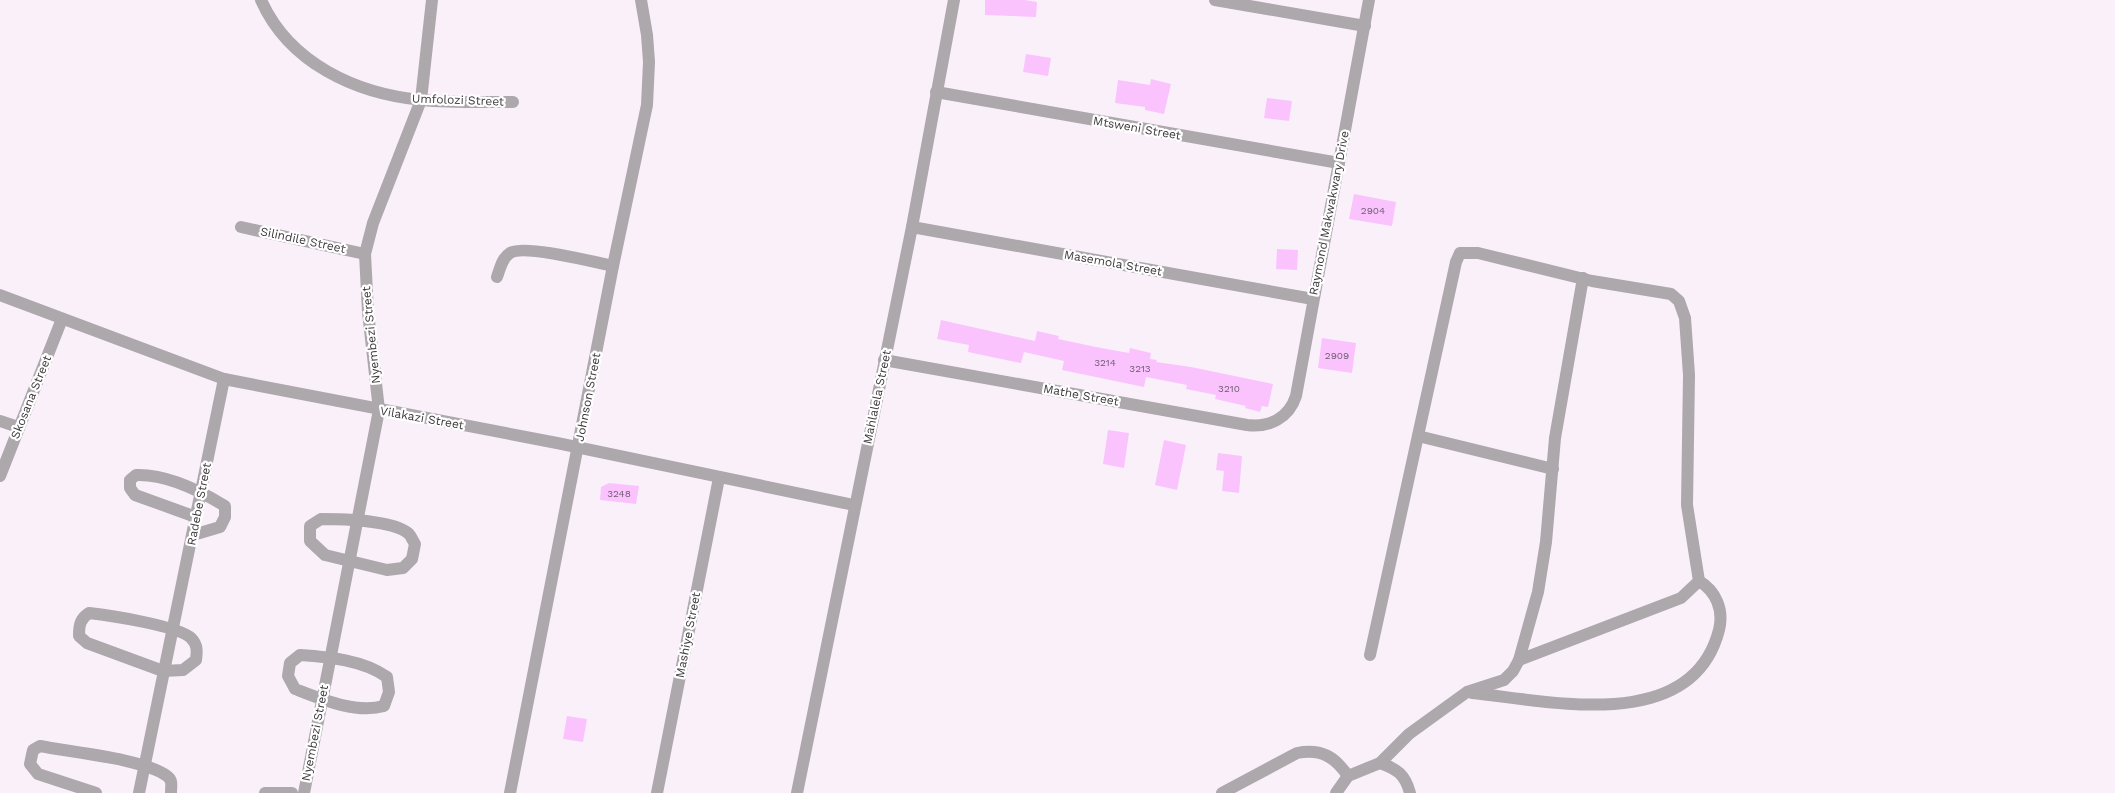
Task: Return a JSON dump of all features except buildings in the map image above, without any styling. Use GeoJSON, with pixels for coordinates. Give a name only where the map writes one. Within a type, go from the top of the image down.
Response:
{"type":"FeatureCollection","features":[{"type":"Feature","properties":{"kind":"street","name":"Umfolozi Street"},"geometry":{"type":"LineString","coordinates":[[261,0],[287,42],[308,61],[335,76],[382,93],[421,100],[514,102]]}},
{"type":"Feature","properties":{"kind":"street","name":"Nyembezi Street"},"geometry":{"type":"LineString","coordinates":[[304,793],[379,410],[368,312],[365,254],[373,223],[421,100],[432,0]]}},
{"type":"Feature","properties":{"kind":"street","name":"Johnson Street"},"geometry":{"type":"LineString","coordinates":[[510,793],[650,83],[647,35],[641,0]]}},
{"type":"Feature","properties":{"kind":"street","name":"Mahlalela Street"},"geometry":{"type":"LineString","coordinates":[[796,793],[912,227],[954,0]]}},
{"type":"Feature","properties":{"kind":"street"},"geometry":{"type":"LineString","coordinates":[[1215,0],[1364,26]]}},
{"type":"Feature","properties":{"kind":"street","name":"Raymond Makwakwary Drive"},"geometry":{"type":"LineString","coordinates":[[1278,420],[1288,412],[1294,402],[1370,0]]}},
{"type":"Feature","properties":{"kind":"street","name":"Mtsweni Street"},"geometry":{"type":"LineString","coordinates":[[936,92],[1339,163]]}},
{"type":"Feature","properties":{"kind":"street","name":"Silindile Street"},"geometry":{"type":"LineString","coordinates":[[241,227],[365,254]]}},
{"type":"Feature","properties":{"kind":"street","name":"Masemola Street"},"geometry":{"type":"LineString","coordinates":[[912,227],[1313,299]]}},
{"type":"Feature","properties":{"kind":"street"},"geometry":{"type":"LineString","coordinates":[[497,277],[502,262],[509,253],[519,250],[536,251],[613,266]]}},
{"type":"Feature","properties":{"kind":"street"},"geometry":{"type":"LineString","coordinates":[[1370,655],[1456,262],[1460,253],[1478,253],[1583,278],[1671,294],[1679,301],[1685,318],[1689,375],[1687,505],[1699,581],[1690,592],[1676,601],[1519,660]]}},
{"type":"Feature","properties":{"kind":"street"},"geometry":{"type":"LineString","coordinates":[[1336,793],[1348,776],[1380,763],[1409,734],[1467,692],[1504,680],[1513,672],[1519,660],[1538,592],[1546,542],[1555,438],[1583,278]]}},
{"type":"Feature","properties":{"kind":"street","name":"Vilakazi Street"},"geometry":{"type":"LineString","coordinates":[[0,295],[224,379],[578,447],[854,505]]}},
{"type":"Feature","properties":{"kind":"street","name":"Skosana Street"},"geometry":{"type":"LineString","coordinates":[[0,476],[62,319]]}},
{"type":"Feature","properties":{"kind":"street","name":"Mathe Street"},"geometry":{"type":"LineString","coordinates":[[884,360],[1247,425],[1267,425],[1278,420]]}},
{"type":"Feature","properties":{"kind":"street","name":"Radebe Street"},"geometry":{"type":"LineString","coordinates":[[139,793],[224,379]]}},
{"type":"Feature","properties":{"kind":"street"},"geometry":{"type":"LineString","coordinates":[[0,421],[18,427]]}},
{"type":"Feature","properties":{"kind":"street"},"geometry":{"type":"LineString","coordinates":[[1418,436],[1552,468]]}},
{"type":"Feature","properties":{"kind":"street"},"geometry":{"type":"LineString","coordinates":[[193,535],[220,527],[225,517],[224,506],[201,492],[148,475],[136,475],[130,480],[130,488],[135,495],[196,516]]}},
{"type":"Feature","properties":{"kind":"street","name":"Mashiye Street"},"geometry":{"type":"LineString","coordinates":[[657,793],[719,478]]}},
{"type":"Feature","properties":{"kind":"street"},"geometry":{"type":"LineString","coordinates":[[321,519],[357,520],[395,528],[409,534],[415,544],[412,559],[403,568],[387,570],[325,555],[310,541],[310,526],[321,519]]}},
{"type":"Feature","properties":{"kind":"street"},"geometry":{"type":"LineString","coordinates":[[1467,692],[1593,706],[1619,705],[1655,697],[1673,689],[1689,678],[1706,660],[1716,641],[1720,626],[1721,612],[1717,598],[1709,587],[1699,581]]}},
{"type":"Feature","properties":{"kind":"street"},"geometry":{"type":"LineString","coordinates":[[89,613],[172,629],[191,637],[197,648],[196,660],[183,670],[163,671],[87,643],[79,636],[79,626],[82,618],[89,613]]}},
{"type":"Feature","properties":{"kind":"street"},"geometry":{"type":"LineString","coordinates":[[300,655],[330,657],[377,670],[387,677],[389,692],[384,706],[371,710],[322,699],[295,688],[288,676],[290,663],[300,655]]}},
{"type":"Feature","properties":{"kind":"street"},"geometry":{"type":"LineString","coordinates":[[96,793],[38,774],[30,764],[33,750],[40,746],[145,765],[168,776],[172,782],[171,793]]}},
{"type":"Feature","properties":{"kind":"street"},"geometry":{"type":"LineString","coordinates":[[1222,793],[1297,752],[1308,750],[1327,755],[1339,762],[1348,776]]}},
{"type":"Feature","properties":{"kind":"street"},"geometry":{"type":"LineString","coordinates":[[1380,763],[1399,771],[1404,777],[1410,793]]}},
{"type":"Feature","properties":{"kind":"street"},"geometry":{"type":"LineString","coordinates":[[265,793],[292,793]]}}]}
